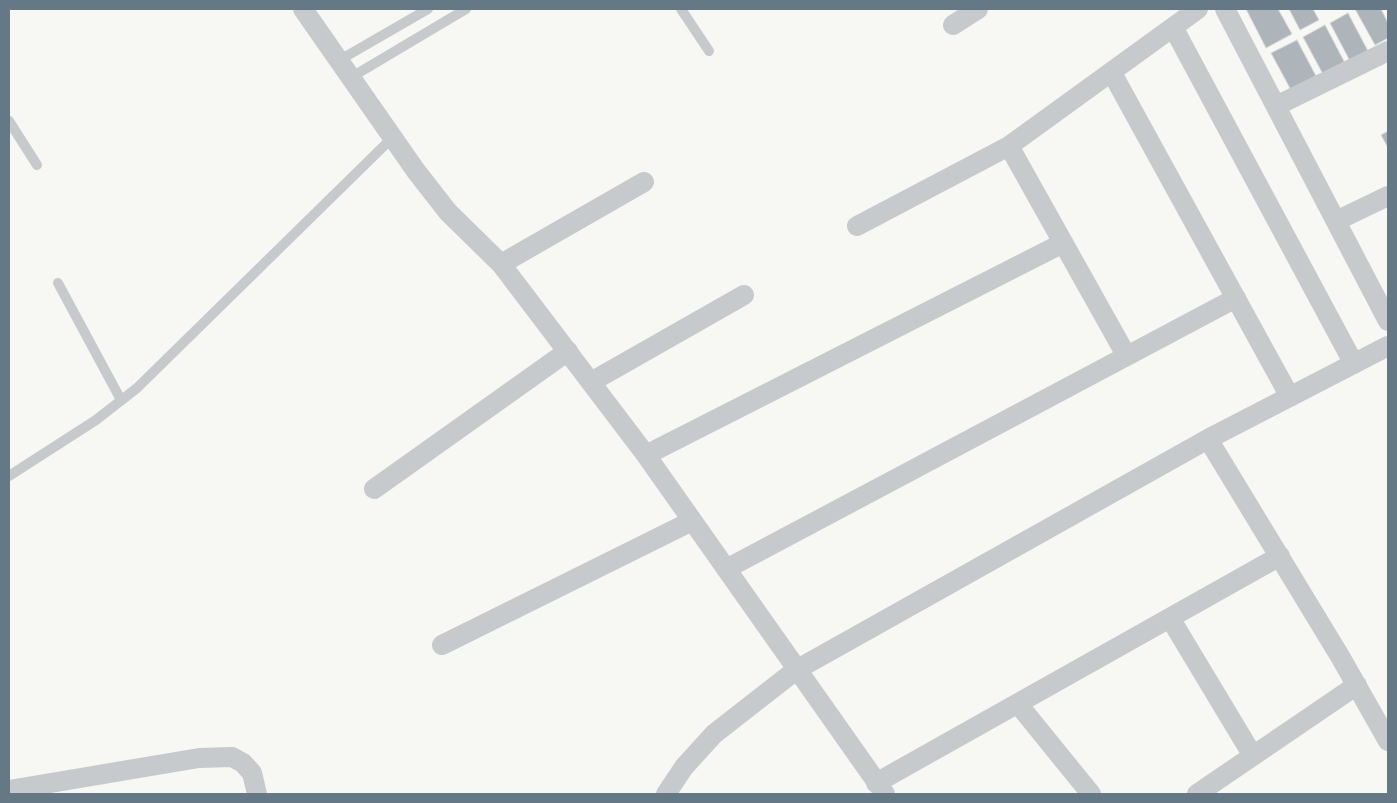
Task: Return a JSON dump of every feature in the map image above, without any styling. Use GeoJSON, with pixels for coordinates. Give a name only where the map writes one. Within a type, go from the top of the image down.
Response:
{"type":"FeatureCollection","features":[{"type":"Feature","properties":{"kind":"street"},"geometry":{"type":"LineString","coordinates":[[303,9],[392,138],[448,212],[501,264],[646,455],[881,789],[1018,704],[1280,556]]}},
{"type":"Feature","properties":{"kind":"street"},"geometry":{"type":"LineString","coordinates":[[953,25],[978,9]]}},
{"type":"Feature","properties":{"kind":"street"},"geometry":{"type":"LineString","coordinates":[[856,226],[1009,146],[1198,9]]}},
{"type":"Feature","properties":{"kind":"street"},"geometry":{"type":"LineString","coordinates":[[1224,9],[1388,321]]}},
{"type":"Feature","properties":{"kind":"street"},"geometry":{"type":"LineString","coordinates":[[1173,27],[1354,364]]}},
{"type":"Feature","properties":{"kind":"street"},"geometry":{"type":"LineString","coordinates":[[1276,106],[1388,51]]}},
{"type":"Feature","properties":{"kind":"street"},"geometry":{"type":"LineString","coordinates":[[1112,73],[1290,397]]}},
{"type":"Feature","properties":{"kind":"street"},"geometry":{"type":"LineString","coordinates":[[1009,146],[1126,355]]}},
{"type":"Feature","properties":{"kind":"street"},"geometry":{"type":"LineString","coordinates":[[501,264],[644,182]]}},
{"type":"Feature","properties":{"kind":"street"},"geometry":{"type":"LineString","coordinates":[[1336,221],[1388,196]]}},
{"type":"Feature","properties":{"kind":"street"},"geometry":{"type":"LineString","coordinates":[[646,455],[1063,243]]}},
{"type":"Feature","properties":{"kind":"street"},"geometry":{"type":"LineString","coordinates":[[591,382],[744,295]]}},
{"type":"Feature","properties":{"kind":"street"},"geometry":{"type":"LineString","coordinates":[[726,569],[1236,298]]}},
{"type":"Feature","properties":{"kind":"street"},"geometry":{"type":"LineString","coordinates":[[666,794],[684,767],[714,734],[796,670],[1208,439],[1388,346]]}},
{"type":"Feature","properties":{"kind":"street"},"geometry":{"type":"LineString","coordinates":[[374,489],[568,351]]}},
{"type":"Feature","properties":{"kind":"street"},"geometry":{"type":"LineString","coordinates":[[1208,439],[1357,685],[1388,741]]}},
{"type":"Feature","properties":{"kind":"street"},"geometry":{"type":"LineString","coordinates":[[442,645],[692,521]]}},
{"type":"Feature","properties":{"kind":"street"},"geometry":{"type":"LineString","coordinates":[[1170,618],[1253,756]]}},
{"type":"Feature","properties":{"kind":"street"},"geometry":{"type":"LineString","coordinates":[[1197,794],[1357,685]]}},
{"type":"Feature","properties":{"kind":"street"},"geometry":{"type":"LineString","coordinates":[[1018,704],[1091,794]]}},
{"type":"Feature","properties":{"kind":"street"},"geometry":{"type":"LineString","coordinates":[[9,790],[199,758],[232,757],[243,763],[252,773],[257,794]]}},
{"type":"Feature","properties":{"kind":"lane"},"geometry":{"type":"LineString","coordinates":[[338,61],[428,9]]}},
{"type":"Feature","properties":{"kind":"lane"},"geometry":{"type":"LineString","coordinates":[[350,78],[466,9]]}},
{"type":"Feature","properties":{"kind":"lane"},"geometry":{"type":"LineString","coordinates":[[681,9],[709,51]]}},
{"type":"Feature","properties":{"kind":"lane"},"geometry":{"type":"LineString","coordinates":[[9,121],[37,165]]}},
{"type":"Feature","properties":{"kind":"lane"},"geometry":{"type":"LineString","coordinates":[[9,476],[96,420],[166,361],[392,138]]}},
{"type":"Feature","properties":{"kind":"lane"},"geometry":{"type":"LineString","coordinates":[[58,283],[121,400]]}},
{"type":"Feature","properties":{"kind":"building"},"geometry":{"type":"Polygon","coordinates":[[[1246,9],[1278,9],[1292,34],[1266,48],[1246,9]]]}},
{"type":"Feature","properties":{"kind":"building"},"geometry":{"type":"Polygon","coordinates":[[[1289,9],[1313,9],[1319,20],[1300,30],[1289,9]]]}},
{"type":"Feature","properties":{"kind":"building"},"geometry":{"type":"Polygon","coordinates":[[[1355,9],[1381,9],[1388,23],[1388,38],[1375,45],[1355,9]]]}},
{"type":"Feature","properties":{"kind":"building"},"geometry":{"type":"Polygon","coordinates":[[[1348,13],[1368,51],[1350,61],[1330,23],[1348,13]]]}},
{"type":"Feature","properties":{"kind":"building"},"geometry":{"type":"Polygon","coordinates":[[[1325,25],[1346,65],[1324,76],[1303,37],[1325,25]]]}},
{"type":"Feature","properties":{"kind":"building"},"geometry":{"type":"Polygon","coordinates":[[[1297,40],[1316,76],[1291,90],[1271,53],[1297,40]]]}},
{"type":"Feature","properties":{"kind":"building"},"geometry":{"type":"Polygon","coordinates":[[[1388,131],[1388,148],[1381,135],[1388,131]]]}}]}
